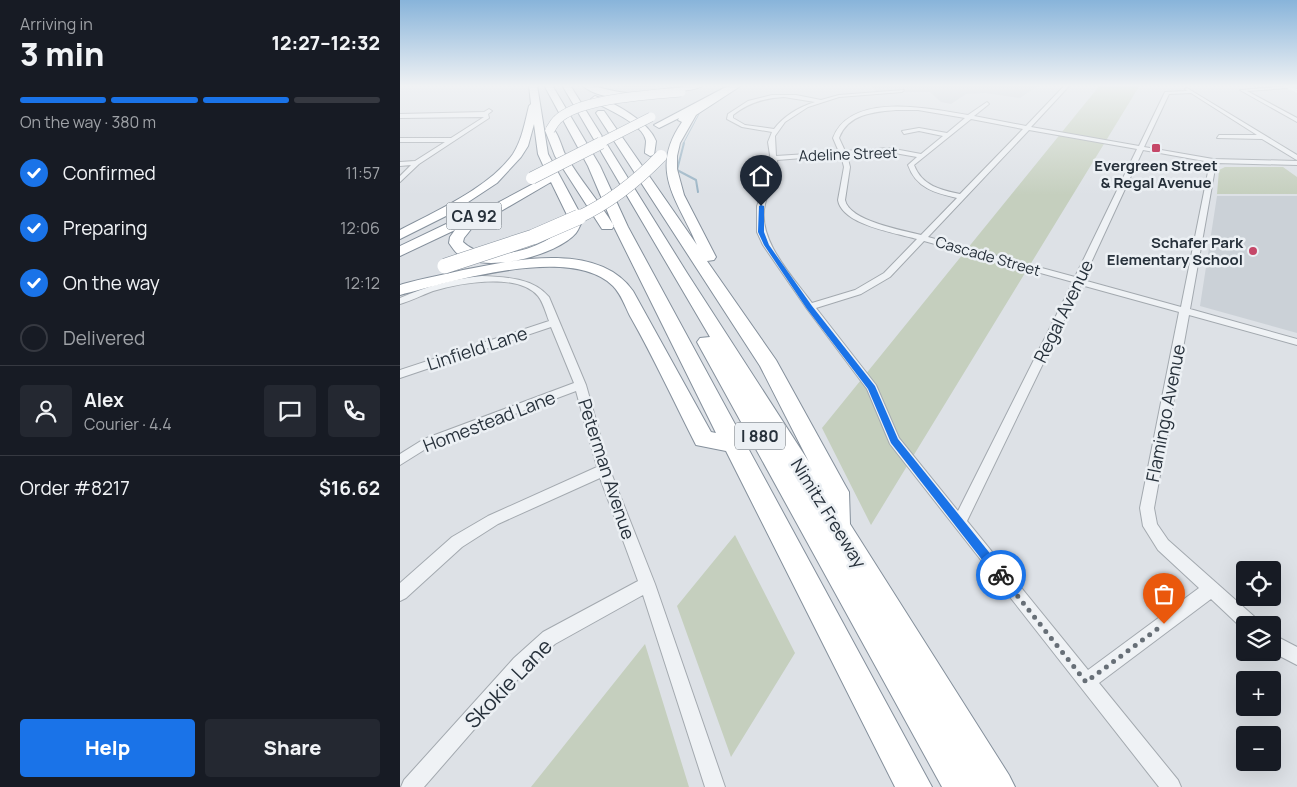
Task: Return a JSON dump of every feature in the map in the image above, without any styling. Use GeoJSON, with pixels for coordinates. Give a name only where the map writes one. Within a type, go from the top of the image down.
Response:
{"type":"FeatureCollection","features":[{"type":"Feature","properties":{"kind":"highway"},"geometry":{"type":"LineString","coordinates":[[400,235],[463,200],[503,170],[516,157],[523,143],[529,122]]}},
{"type":"Feature","properties":{"kind":"highway"},"geometry":{"type":"LineString","coordinates":[[538,122],[543,154],[576,219],[576,225],[563,238],[519,255],[480,258],[458,250],[457,237],[467,225],[549,179]]}},
{"type":"Feature","properties":{"kind":"highway"},"geometry":{"type":"LineString","coordinates":[[554,122],[550,130],[557,147],[574,176],[599,211],[607,226],[621,227]]}},
{"type":"Feature","properties":{"kind":"highway","name":"I 880"},"geometry":{"type":"LineString","coordinates":[[569,122],[594,166],[621,227],[733,444],[914,787]]}},
{"type":"Feature","properties":{"kind":"highway","name":"I 880"},"geometry":{"type":"LineString","coordinates":[[580,122],[961,787]]}},
{"type":"Feature","properties":{"kind":"highway","name":"Nimitz Freeway"},"geometry":{"type":"LineString","coordinates":[[588,122],[679,273],[997,787]]}},
{"type":"Feature","properties":{"kind":"highway"},"geometry":{"type":"LineString","coordinates":[[607,122],[769,365],[838,492],[837,526]]}},
{"type":"Feature","properties":{"kind":"highway"},"geometry":{"type":"LineString","coordinates":[[636,122],[644,128],[651,140],[655,154]]}},
{"type":"Feature","properties":{"kind":"highway","name":"CA 92"},"geometry":{"type":"LineString","coordinates":[[400,243],[650,122]]}},
{"type":"Feature","properties":{"kind":"highway","name":"CA 92"},"geometry":{"type":"LineString","coordinates":[[400,252],[549,179],[651,122]]}},
{"type":"Feature","properties":{"kind":"highway"},"geometry":{"type":"LineString","coordinates":[[400,280],[519,242],[593,209],[633,185],[648,172],[655,154],[683,122]]}},
{"type":"Feature","properties":{"kind":"highway"},"geometry":{"type":"LineString","coordinates":[[686,122],[677,137],[671,156],[670,175],[688,217],[746,330]]}},
{"type":"Feature","properties":{"kind":"highway"},"geometry":{"type":"LineString","coordinates":[[400,290],[441,279],[532,263],[568,263],[593,268],[617,280],[664,360],[704,439],[733,444]]}},
{"type":"Feature","properties":{"kind":"street"},"geometry":{"type":"LineString","coordinates":[[400,180],[417,163],[480,122]]}},
{"type":"Feature","properties":{"kind":"street"},"geometry":{"type":"LineString","coordinates":[[735,122],[744,126],[774,131]]}},
{"type":"Feature","properties":{"kind":"street"},"geometry":{"type":"LineString","coordinates":[[784,122],[774,131],[771,142],[775,168],[761,206],[761,232],[766,245],[810,307],[872,388],[894,441],[1170,787]]}},
{"type":"Feature","properties":{"kind":"street","name":"Cascade Street"},"geometry":{"type":"LineString","coordinates":[[847,122],[836,133],[836,138],[847,169],[842,195],[843,210],[851,216],[866,222],[1297,342]]}},
{"type":"Feature","properties":{"kind":"street"},"geometry":{"type":"LineString","coordinates":[[962,197],[940,192],[926,186],[911,169],[911,165],[963,122]]}},
{"type":"Feature","properties":{"kind":"street"},"geometry":{"type":"LineString","coordinates":[[994,122],[1213,160],[1246,163],[1297,163]]}},
{"type":"Feature","properties":{"kind":"street"},"geometry":{"type":"LineString","coordinates":[[810,307],[858,292],[873,285],[887,275],[1033,122]]}},
{"type":"Feature","properties":{"kind":"street","name":"Regal Avenue"},"geometry":{"type":"LineString","coordinates":[[959,523],[1078,281],[1153,122]]}},
{"type":"Feature","properties":{"kind":"street"},"geometry":{"type":"LineString","coordinates":[[1240,122],[1297,158]]}},
{"type":"Feature","properties":{"kind":"street"},"geometry":{"type":"LineString","coordinates":[[904,132],[908,129],[916,129],[947,135]]}},
{"type":"Feature","properties":{"kind":"street"},"geometry":{"type":"LineString","coordinates":[[1219,137],[1264,137]]}},
{"type":"Feature","properties":{"kind":"street"},"geometry":{"type":"LineString","coordinates":[[400,140],[453,140]]}},
{"type":"Feature","properties":{"kind":"street","name":"Adeline Street"},"geometry":{"type":"LineString","coordinates":[[774,158],[889,150],[921,156]]}},
{"type":"Feature","properties":{"kind":"street","name":"Flamingo Avenue"},"geometry":{"type":"LineString","coordinates":[[1213,160],[1147,508],[1150,526],[1163,545],[1241,616]]}},
{"type":"Feature","properties":{"kind":"street"},"geometry":{"type":"LineString","coordinates":[[400,164],[417,163]]}},
{"type":"Feature","properties":{"kind":"street","name":"Peterman Avenue"},"geometry":{"type":"LineString","coordinates":[[400,301],[419,293],[456,284],[484,280],[509,280],[534,287],[544,297],[580,386],[604,470],[647,584],[715,787]]}},
{"type":"Feature","properties":{"kind":"street","name":"Linfield Lane"},"geometry":{"type":"LineString","coordinates":[[400,374],[554,322]]}},
{"type":"Feature","properties":{"kind":"street","name":"Homestead Lane"},"geometry":{"type":"LineString","coordinates":[[400,460],[428,442],[580,386]]}},
{"type":"Feature","properties":{"kind":"street"},"geometry":{"type":"LineString","coordinates":[[400,593],[458,542],[493,520],[604,470]]}},
{"type":"Feature","properties":{"kind":"street","name":"Skokie Lane"},"geometry":{"type":"LineString","coordinates":[[411,787],[520,664],[549,638],[647,584]]}},
{"type":"Feature","properties":{"kind":"street"},"geometry":{"type":"LineString","coordinates":[[1086,682],[1211,589]]}},
{"type":"Feature","properties":{"kind":"street"},"geometry":{"type":"LineString","coordinates":[[1281,647],[1297,657]]}},
{"type":"Feature","properties":{"kind":"shaded area","name":"Schafer Park Elementary School"},"geometry":{"type":"Polygon","coordinates":[[[1217,196],[1297,196],[1297,333],[1200,306],[1217,196]]]}},
{"type":"Feature","properties":{"kind":"green space"},"geometry":{"type":"Polygon","coordinates":[[[1070,122],[1118,122],[871,525],[822,428],[1070,122]]]}},
{"type":"Feature","properties":{"kind":"green space"},"geometry":{"type":"Polygon","coordinates":[[[1225,167],[1283,167],[1297,177],[1297,194],[1217,194],[1219,170],[1225,167]]]}},
{"type":"Feature","properties":{"kind":"green space"},"geometry":{"type":"Polygon","coordinates":[[[735,535],[795,653],[731,757],[677,606],[735,535]]]}},
{"type":"Feature","properties":{"kind":"green space"},"geometry":{"type":"Polygon","coordinates":[[[645,644],[689,787],[531,787],[645,644]]]}},
{"type":"Feature","properties":{"kind":"waterway"},"geometry":{"type":"LineString","coordinates":[[683,144],[695,122]]}},
{"type":"Feature","properties":{"kind":"waterway"},"geometry":{"type":"LineString","coordinates":[[684,143],[677,170],[696,180],[698,192]]}},
{"type":"Feature","properties":{"kind":"way so far"},"geometry":{"type":"LineString","coordinates":[[1001,575],[1086,682],[1164,624]]}},
{"type":"Feature","properties":{"kind":"place","name":"Evergreen Street & Regal Avenue"},"geometry":{"type":"Point","coordinates":[1156,148]}},
{"type":"Feature","properties":{"kind":"place","name":"Schafer Park Elementary School"},"geometry":{"type":"Point","coordinates":[1253,251]}},
{"type":"Feature","properties":{"kind":"route"},"geometry":{"type":"LineString","coordinates":[[761,206],[761,232],[766,245],[810,307],[872,388],[894,441],[1001,575]]}}]}
